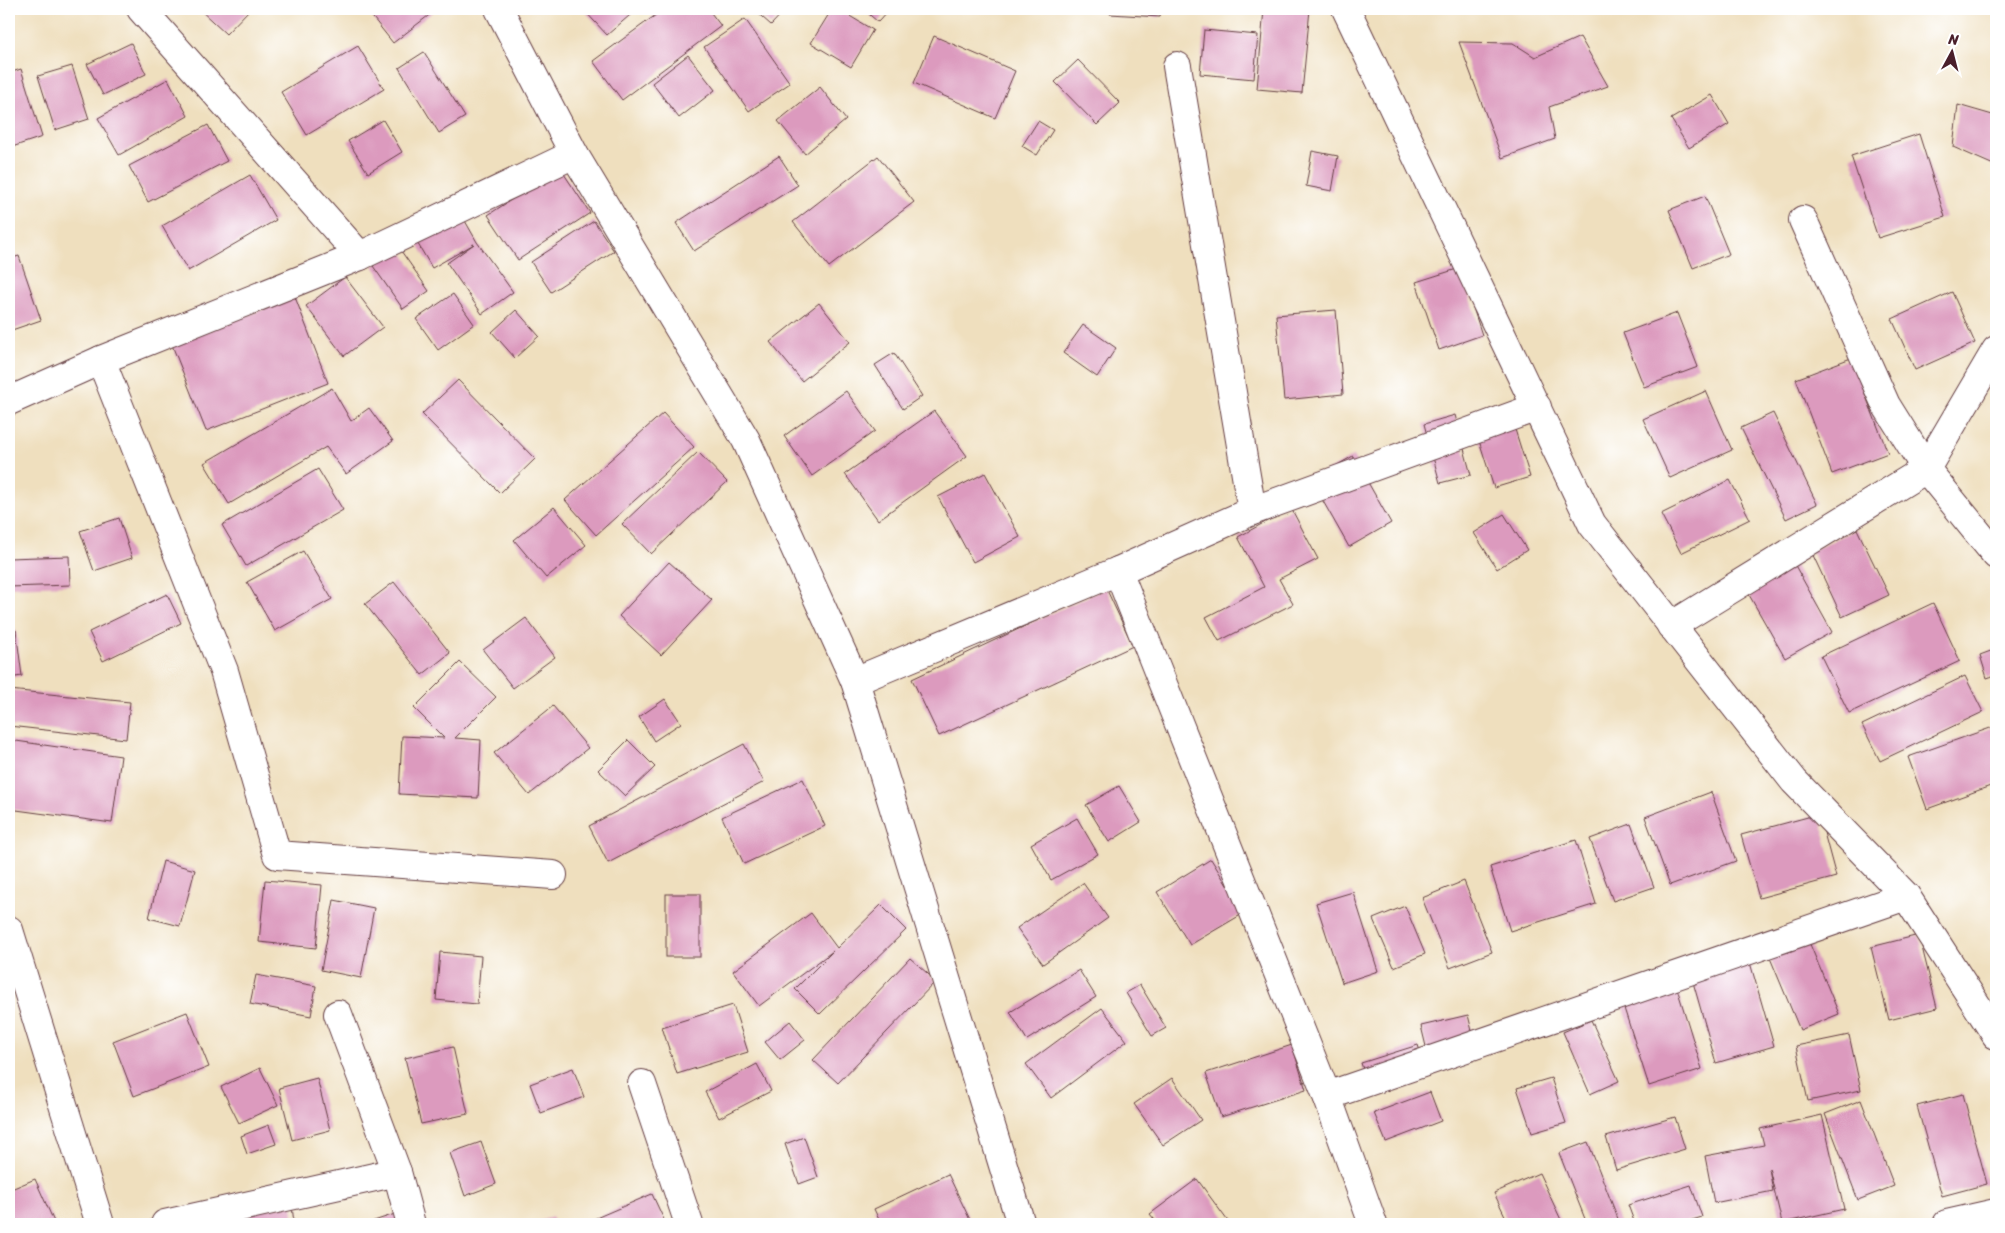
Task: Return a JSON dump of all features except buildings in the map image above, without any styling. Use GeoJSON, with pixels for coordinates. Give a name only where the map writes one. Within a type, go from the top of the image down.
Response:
{"type":"FeatureCollection","features":[{"type":"Feature","properties":{"kind":"street"},"geometry":{"type":"LineString","coordinates":[[141,9],[360,256]]}},
{"type":"Feature","properties":{"kind":"street"},"geometry":{"type":"LineString","coordinates":[[499,9],[574,154],[746,440],[855,680],[1021,1224]]}},
{"type":"Feature","properties":{"kind":"street"},"geometry":{"type":"LineString","coordinates":[[1346,9],[1592,524],[1794,781],[1906,896],[1996,1035]]}},
{"type":"Feature","properties":{"kind":"street"},"geometry":{"type":"LineString","coordinates":[[1178,66],[1252,511]]}},
{"type":"Feature","properties":{"kind":"street"},"geometry":{"type":"LineString","coordinates":[[9,401],[101,360],[360,256],[574,154]]}},
{"type":"Feature","properties":{"kind":"street"},"geometry":{"type":"LineString","coordinates":[[1804,220],[1886,405],[1926,469],[1996,555]]}},
{"type":"Feature","properties":{"kind":"street"},"geometry":{"type":"LineString","coordinates":[[1671,626],[1926,469],[1996,350]]}},
{"type":"Feature","properties":{"kind":"street"},"geometry":{"type":"LineString","coordinates":[[101,360],[224,671],[277,855],[553,875]]}},
{"type":"Feature","properties":{"kind":"street"},"geometry":{"type":"LineString","coordinates":[[855,680],[1118,572],[1252,511],[1537,407]]}},
{"type":"Feature","properties":{"kind":"street"},"geometry":{"type":"LineString","coordinates":[[1118,572],[1327,1096],[1373,1224]]}},
{"type":"Feature","properties":{"kind":"street"},"geometry":{"type":"LineString","coordinates":[[1327,1096],[1906,896]]}},
{"type":"Feature","properties":{"kind":"street"},"geometry":{"type":"LineString","coordinates":[[9,930],[100,1224]]}},
{"type":"Feature","properties":{"kind":"street"},"geometry":{"type":"LineString","coordinates":[[338,1014],[397,1172],[411,1224]]}},
{"type":"Feature","properties":{"kind":"street"},"geometry":{"type":"LineString","coordinates":[[642,1084],[689,1224]]}},
{"type":"Feature","properties":{"kind":"street"},"geometry":{"type":"LineString","coordinates":[[164,1224],[397,1172]]}},
{"type":"Feature","properties":{"kind":"street"},"geometry":{"type":"LineString","coordinates":[[1947,1224],[1996,1213]]}}]}
